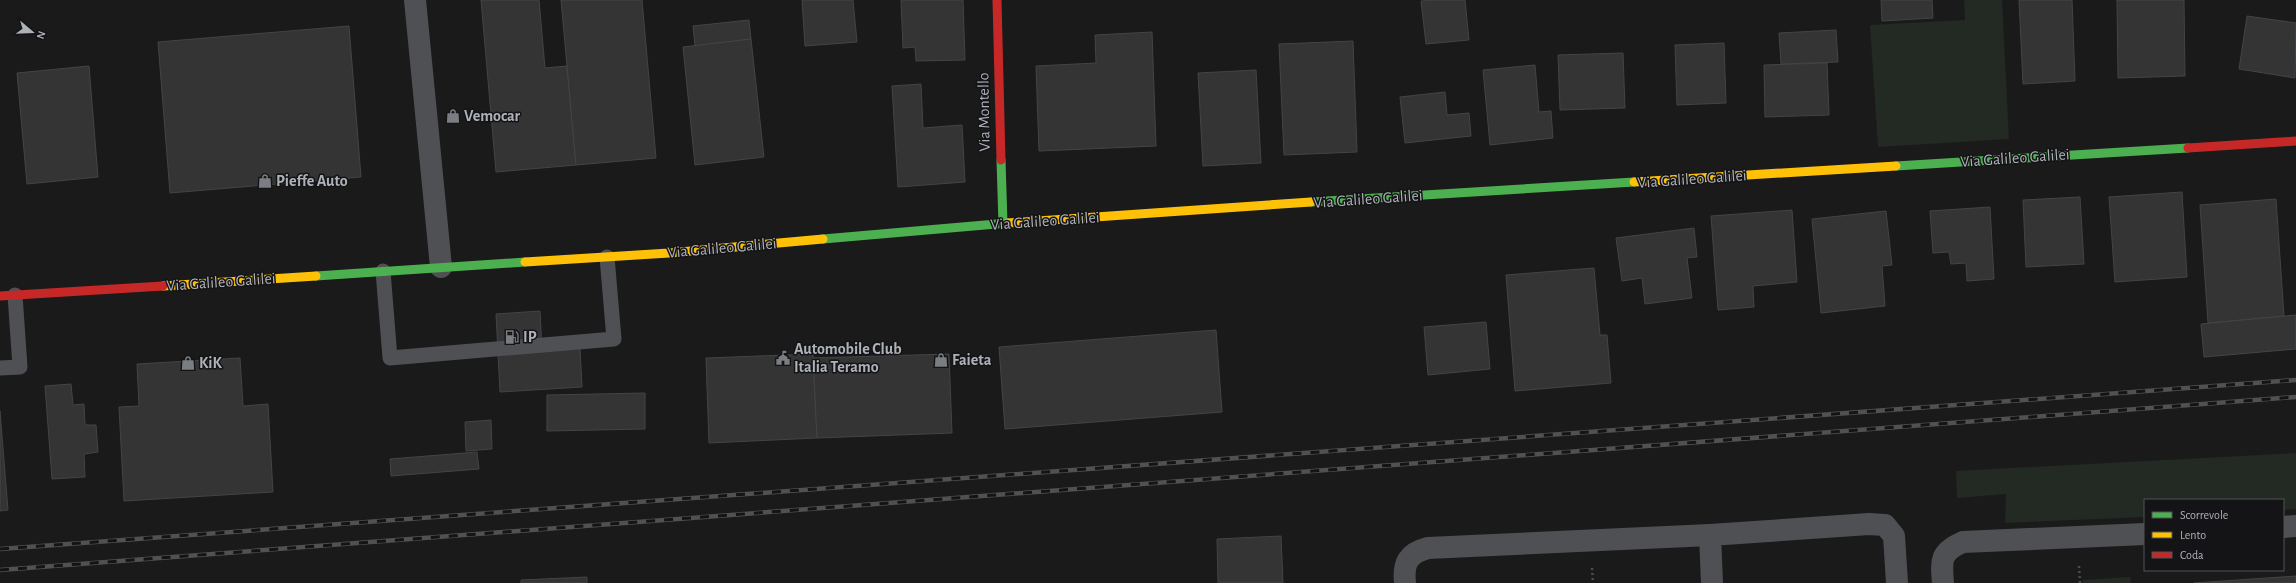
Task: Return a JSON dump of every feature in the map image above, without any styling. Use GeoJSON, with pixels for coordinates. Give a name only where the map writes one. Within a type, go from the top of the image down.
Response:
{"type":"FeatureCollection","features":[{"type":"Feature","properties":{"kind":"main road","name":"Via Montello"},"geometry":{"type":"LineString","coordinates":[[997,0],[1003,224]]}},
{"type":"Feature","properties":{"kind":"main road","name":"Via Galileo Galilei"},"geometry":{"type":"LineString","coordinates":[[0,296],[608,257],[1003,224],[2296,141]]}},
{"type":"Feature","properties":{"kind":"street"},"geometry":{"type":"LineString","coordinates":[[415,0],[441,267]]}},
{"type":"Feature","properties":{"kind":"street"},"geometry":{"type":"LineString","coordinates":[[1405,583],[1406,563],[1411,554],[1428,548],[1710,535],[1869,524],[1885,525],[1894,536],[1897,583]]}},
{"type":"Feature","properties":{"kind":"street"},"geometry":{"type":"LineString","coordinates":[[2284,526],[2296,526]]}},
{"type":"Feature","properties":{"kind":"street"},"geometry":{"type":"LineString","coordinates":[[1943,583],[1941,561],[1949,548],[1963,542],[2144,534]]}},
{"type":"Feature","properties":{"kind":"street"},"geometry":{"type":"LineString","coordinates":[[1710,535],[1712,583]]}},
{"type":"Feature","properties":{"kind":"lane"},"geometry":{"type":"LineString","coordinates":[[383,272],[390,358],[614,340],[608,257]]}},
{"type":"Feature","properties":{"kind":"lane"},"geometry":{"type":"LineString","coordinates":[[0,368],[20,367],[15,295]]}},
{"type":"Feature","properties":{"kind":"shaded area"},"geometry":{"type":"Polygon","coordinates":[[[1964,0],[2002,0],[2009,139],[1878,147],[1870,25],[1965,20],[1964,0]]]}},
{"type":"Feature","properties":{"kind":"shaded area"},"geometry":{"type":"Polygon","coordinates":[[[2296,453],[2296,509],[2284,510],[2284,499],[2144,499],[2144,517],[2005,523],[2006,494],[1957,498],[1956,471],[2296,453]]]}},
{"type":"Feature","properties":{"kind":"shaded area"},"geometry":{"type":"Polygon","coordinates":[[[2130,577],[2131,583],[2083,583],[2083,580],[2130,577]]]}},
{"type":"Feature","properties":{"kind":"building"},"geometry":{"type":"Polygon","coordinates":[[[481,0],[539,0],[545,68],[567,66],[576,165],[496,172],[481,0]]]}},
{"type":"Feature","properties":{"kind":"building"},"geometry":{"type":"Polygon","coordinates":[[[561,0],[642,0],[656,158],[576,165],[561,0]]]}},
{"type":"Feature","properties":{"kind":"building"},"geometry":{"type":"Polygon","coordinates":[[[802,0],[853,0],[857,42],[805,46],[802,0]]]}},
{"type":"Feature","properties":{"kind":"building"},"geometry":{"type":"Polygon","coordinates":[[[901,0],[963,0],[965,60],[916,61],[915,47],[903,48],[901,0]]]}},
{"type":"Feature","properties":{"kind":"building"},"geometry":{"type":"Polygon","coordinates":[[[1465,0],[1469,40],[1426,44],[1421,1],[1465,0]]]}},
{"type":"Feature","properties":{"kind":"building"},"geometry":{"type":"Polygon","coordinates":[[[1881,0],[1932,0],[1933,18],[1882,21],[1881,0]]]}},
{"type":"Feature","properties":{"kind":"building"},"geometry":{"type":"Polygon","coordinates":[[[2019,0],[2072,0],[2075,81],[2023,84],[2019,0]]]}},
{"type":"Feature","properties":{"kind":"building"},"geometry":{"type":"Polygon","coordinates":[[[2117,0],[2184,0],[2185,76],[2118,78],[2117,0]]]}},
{"type":"Feature","properties":{"kind":"building"},"geometry":{"type":"Polygon","coordinates":[[[2247,16],[2296,23],[2295,78],[2239,69],[2247,16]]]}},
{"type":"Feature","properties":{"kind":"building"},"geometry":{"type":"Polygon","coordinates":[[[749,20],[751,39],[695,46],[693,26],[749,20]]]}},
{"type":"Feature","properties":{"kind":"building"},"geometry":{"type":"Polygon","coordinates":[[[349,26],[361,177],[170,193],[158,42],[349,26]]]}},
{"type":"Feature","properties":{"kind":"building"},"geometry":{"type":"Polygon","coordinates":[[[1836,30],[1838,62],[1781,64],[1779,33],[1836,30]]]}},
{"type":"Feature","properties":{"kind":"building"},"geometry":{"type":"Polygon","coordinates":[[[1152,32],[1156,146],[1039,151],[1036,66],[1096,63],[1095,35],[1152,32]]]}},
{"type":"Feature","properties":{"kind":"building"},"geometry":{"type":"Polygon","coordinates":[[[751,39],[764,157],[695,165],[683,47],[751,39]]]}},
{"type":"Feature","properties":{"kind":"building"},"geometry":{"type":"Polygon","coordinates":[[[1353,41],[1357,152],[1284,155],[1279,44],[1353,41]]]}},
{"type":"Feature","properties":{"kind":"building"},"geometry":{"type":"Polygon","coordinates":[[[1724,43],[1726,103],[1677,105],[1675,45],[1724,43]]]}},
{"type":"Feature","properties":{"kind":"building"},"geometry":{"type":"Polygon","coordinates":[[[1623,53],[1625,108],[1560,110],[1558,55],[1623,53]]]}},
{"type":"Feature","properties":{"kind":"building"},"geometry":{"type":"Polygon","coordinates":[[[1827,63],[1829,115],[1765,117],[1764,65],[1827,63]]]}},
{"type":"Feature","properties":{"kind":"building"},"geometry":{"type":"Polygon","coordinates":[[[1535,65],[1539,112],[1551,111],[1553,138],[1490,145],[1483,70],[1535,65]]]}},
{"type":"Feature","properties":{"kind":"building"},"geometry":{"type":"Polygon","coordinates":[[[89,66],[98,177],[27,184],[17,73],[89,66]]]}},
{"type":"Feature","properties":{"kind":"building"},"geometry":{"type":"Polygon","coordinates":[[[1256,70],[1261,163],[1203,166],[1198,73],[1256,70]]]}},
{"type":"Feature","properties":{"kind":"building"},"geometry":{"type":"Polygon","coordinates":[[[921,84],[923,128],[962,125],[965,182],[898,187],[892,86],[921,84]]]}},
{"type":"Feature","properties":{"kind":"building"},"geometry":{"type":"Polygon","coordinates":[[[1445,92],[1447,115],[1469,113],[1471,136],[1405,143],[1400,97],[1445,92]]]}},
{"type":"Feature","properties":{"kind":"building"},"geometry":{"type":"Polygon","coordinates":[[[2182,192],[2187,277],[2115,282],[2109,197],[2182,192]]]}},
{"type":"Feature","properties":{"kind":"building"},"geometry":{"type":"Polygon","coordinates":[[[2080,197],[2084,264],[2026,267],[2023,200],[2080,197]]]}},
{"type":"Feature","properties":{"kind":"building"},"geometry":{"type":"Polygon","coordinates":[[[2276,199],[2284,316],[2208,323],[2200,205],[2276,199]]]}},
{"type":"Feature","properties":{"kind":"building"},"geometry":{"type":"Polygon","coordinates":[[[1990,207],[1994,279],[1967,281],[1966,263],[1951,264],[1949,252],[1933,253],[1930,211],[1990,207]]]}},
{"type":"Feature","properties":{"kind":"building"},"geometry":{"type":"Polygon","coordinates":[[[1792,210],[1797,282],[1753,286],[1754,307],[1718,310],[1711,216],[1792,210]]]}},
{"type":"Feature","properties":{"kind":"building"},"geometry":{"type":"Polygon","coordinates":[[[1886,211],[1892,265],[1882,266],[1885,306],[1821,313],[1812,219],[1886,211]]]}},
{"type":"Feature","properties":{"kind":"building"},"geometry":{"type":"Polygon","coordinates":[[[1694,228],[1697,257],[1687,258],[1692,298],[1645,304],[1642,278],[1622,281],[1616,238],[1694,228]]]}},
{"type":"Feature","properties":{"kind":"building"},"geometry":{"type":"Polygon","coordinates":[[[1594,268],[1600,335],[1607,335],[1611,383],[1515,391],[1506,275],[1594,268]]]}},
{"type":"Feature","properties":{"kind":"building"},"geometry":{"type":"Polygon","coordinates":[[[540,311],[542,350],[580,348],[582,387],[500,392],[496,314],[540,311]]]}},
{"type":"Feature","properties":{"kind":"building"},"geometry":{"type":"Polygon","coordinates":[[[2296,315],[2296,349],[2204,357],[2201,324],[2296,315]]]}},
{"type":"Feature","properties":{"kind":"building"},"geometry":{"type":"Polygon","coordinates":[[[1486,322],[1490,369],[1428,375],[1424,327],[1486,322]]]}},
{"type":"Feature","properties":{"kind":"building"},"geometry":{"type":"Polygon","coordinates":[[[1216,330],[1222,412],[1005,429],[999,347],[1216,330]]]}},
{"type":"Feature","properties":{"kind":"building"},"geometry":{"type":"Polygon","coordinates":[[[813,354],[817,438],[709,443],[706,358],[813,354]]]}},
{"type":"Feature","properties":{"kind":"building"},"geometry":{"type":"Polygon","coordinates":[[[949,354],[952,433],[817,438],[813,358],[949,354]]]}},
{"type":"Feature","properties":{"kind":"building"},"geometry":{"type":"Polygon","coordinates":[[[240,358],[243,406],[268,404],[273,492],[124,501],[119,407],[139,406],[137,364],[240,358]]]}},
{"type":"Feature","properties":{"kind":"building"},"geometry":{"type":"Polygon","coordinates":[[[71,384],[73,405],[84,404],[85,425],[96,425],[98,452],[84,454],[85,477],[52,479],[45,386],[71,384]]]}},
{"type":"Feature","properties":{"kind":"building"},"geometry":{"type":"Polygon","coordinates":[[[645,393],[645,429],[547,431],[547,395],[645,393]]]}},
{"type":"Feature","properties":{"kind":"building"},"geometry":{"type":"Polygon","coordinates":[[[0,411],[8,510],[0,511],[0,411]]]}},
{"type":"Feature","properties":{"kind":"building"},"geometry":{"type":"Polygon","coordinates":[[[491,420],[492,449],[466,451],[465,422],[491,420]]]}},
{"type":"Feature","properties":{"kind":"building"},"geometry":{"type":"Polygon","coordinates":[[[477,452],[479,469],[391,476],[390,459],[477,452]]]}},
{"type":"Feature","properties":{"kind":"building"},"geometry":{"type":"Polygon","coordinates":[[[1281,536],[1283,583],[1218,583],[1217,539],[1281,536]]]}},
{"type":"Feature","properties":{"kind":"building"},"geometry":{"type":"Polygon","coordinates":[[[2296,576],[2296,583],[2194,583],[2296,576]]]}},
{"type":"Feature","properties":{"kind":"building"},"geometry":{"type":"Polygon","coordinates":[[[587,577],[587,583],[521,583],[521,580],[587,577]]]}},
{"type":"Feature","properties":{"kind":"railway"},"geometry":{"type":"LineString","coordinates":[[0,549],[2296,380]]}},
{"type":"Feature","properties":{"kind":"railway"},"geometry":{"type":"LineString","coordinates":[[0,570],[2296,397]]}},
{"type":"Feature","properties":{"kind":"traffic: fast"},"geometry":{"type":"LineString","coordinates":[[1896,166],[2188,148]]}},
{"type":"Feature","properties":{"kind":"traffic: fast"},"geometry":{"type":"LineString","coordinates":[[1001,160],[1003,224]]}},
{"type":"Feature","properties":{"kind":"traffic: fast"},"geometry":{"type":"LineString","coordinates":[[1311,202],[1634,182]]}},
{"type":"Feature","properties":{"kind":"traffic: fast"},"geometry":{"type":"LineString","coordinates":[[823,239],[1008,223]]}},
{"type":"Feature","properties":{"kind":"traffic: fast"},"geometry":{"type":"LineString","coordinates":[[316,276],[525,262]]}},
{"type":"Feature","properties":{"kind":"traffic: slow"},"geometry":{"type":"LineString","coordinates":[[1634,182],[1896,166]]}},
{"type":"Feature","properties":{"kind":"traffic: slow"},"geometry":{"type":"LineString","coordinates":[[1008,223],[1311,202]]}},
{"type":"Feature","properties":{"kind":"traffic: slow"},"geometry":{"type":"LineString","coordinates":[[525,262],[669,253],[823,239]]}},
{"type":"Feature","properties":{"kind":"traffic: slow"},"geometry":{"type":"LineString","coordinates":[[163,286],[316,276]]}},
{"type":"Feature","properties":{"kind":"traffic: jam"},"geometry":{"type":"LineString","coordinates":[[997,0],[1001,160]]}},
{"type":"Feature","properties":{"kind":"traffic: jam"},"geometry":{"type":"LineString","coordinates":[[2188,148],[2296,141]]}},
{"type":"Feature","properties":{"kind":"traffic: jam"},"geometry":{"type":"LineString","coordinates":[[0,296],[163,286]]}},
{"type":"Feature","properties":{"kind":"place","name":"Vemocar"},"geometry":{"type":"Point","coordinates":[453,116]}},
{"type":"Feature","properties":{"kind":"place","name":"Pieffe Auto"},"geometry":{"type":"Point","coordinates":[265,181]}},
{"type":"Feature","properties":{"kind":"place","name":"IP"},"geometry":{"type":"Point","coordinates":[512,337]}},
{"type":"Feature","properties":{"kind":"place","name":"Automobile Club Italia Teramo"},"geometry":{"type":"Point","coordinates":[783,358]}},
{"type":"Feature","properties":{"kind":"place","name":"Faieta"},"geometry":{"type":"Point","coordinates":[941,360]}},
{"type":"Feature","properties":{"kind":"place","name":"KiK"},"geometry":{"type":"Point","coordinates":[188,363]}}]}
